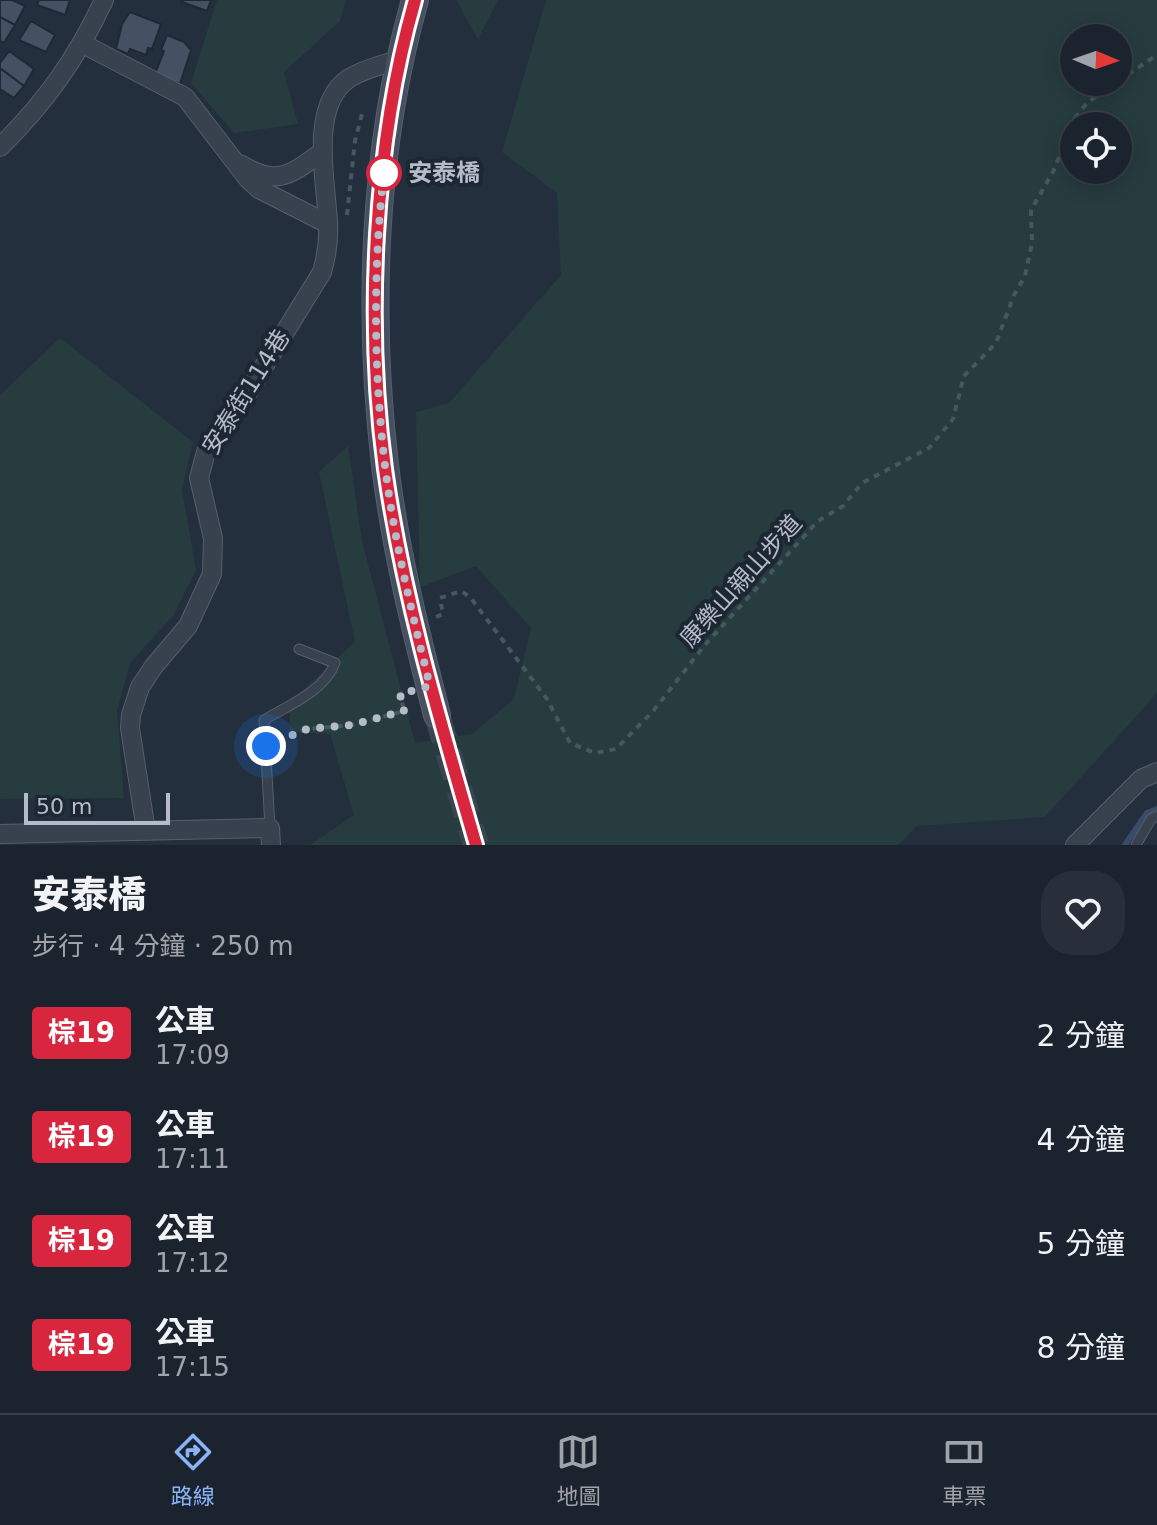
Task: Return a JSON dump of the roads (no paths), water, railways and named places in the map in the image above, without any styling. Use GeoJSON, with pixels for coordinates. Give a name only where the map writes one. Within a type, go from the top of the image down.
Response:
{"type":"FeatureCollection","features":[{"type":"Feature","properties":{"kind":"street"},"geometry":{"type":"LineString","coordinates":[[0,147],[31,117],[83,44],[104,0]]}},
{"type":"Feature","properties":{"kind":"street"},"geometry":{"type":"LineString","coordinates":[[415,0],[393,103],[377,248],[376,350],[385,465],[414,623],[437,715]]}},
{"type":"Feature","properties":{"kind":"street"},"geometry":{"type":"LineString","coordinates":[[83,44],[185,97],[259,189],[328,224]]}},
{"type":"Feature","properties":{"kind":"street","name":"安泰街114巷"},"geometry":{"type":"LineString","coordinates":[[146,831],[130,728],[131,715],[140,687],[188,626],[212,574],[213,538],[200,491],[200,466],[206,452],[245,397],[313,289],[327,255],[328,224],[322,152],[330,103],[337,89],[360,73],[400,59]]}},
{"type":"Feature","properties":{"kind":"street"},"geometry":{"type":"LineString","coordinates":[[236,161],[252,171],[276,179],[297,170],[322,152]]}},
{"type":"Feature","properties":{"kind":"street"},"geometry":{"type":"LineString","coordinates":[[1075,845],[1141,779],[1157,772]]}},
{"type":"Feature","properties":{"kind":"street"},"geometry":{"type":"LineString","coordinates":[[0,834],[98,838],[146,831],[271,837]]}},
{"type":"Feature","properties":{"kind":"lane"},"geometry":{"type":"LineString","coordinates":[[271,837],[264,720],[318,687],[332,672],[335,663],[299,649]]}},
{"type":"Feature","properties":{"kind":"lane"},"geometry":{"type":"LineString","coordinates":[[1136,845],[1151,819],[1157,816]]}},
{"type":"Feature","properties":{"kind":"waterway"},"geometry":{"type":"LineString","coordinates":[[1125,845],[1147,813],[1157,809]]}},
{"type":"Feature","properties":{"kind":"tunnel"},"geometry":{"type":"LineString","coordinates":[[437,715],[476,845]]}},
{"type":"Feature","properties":{"kind":"place","name":"安泰橋"},"geometry":{"type":"Point","coordinates":[384,173]}}]}
